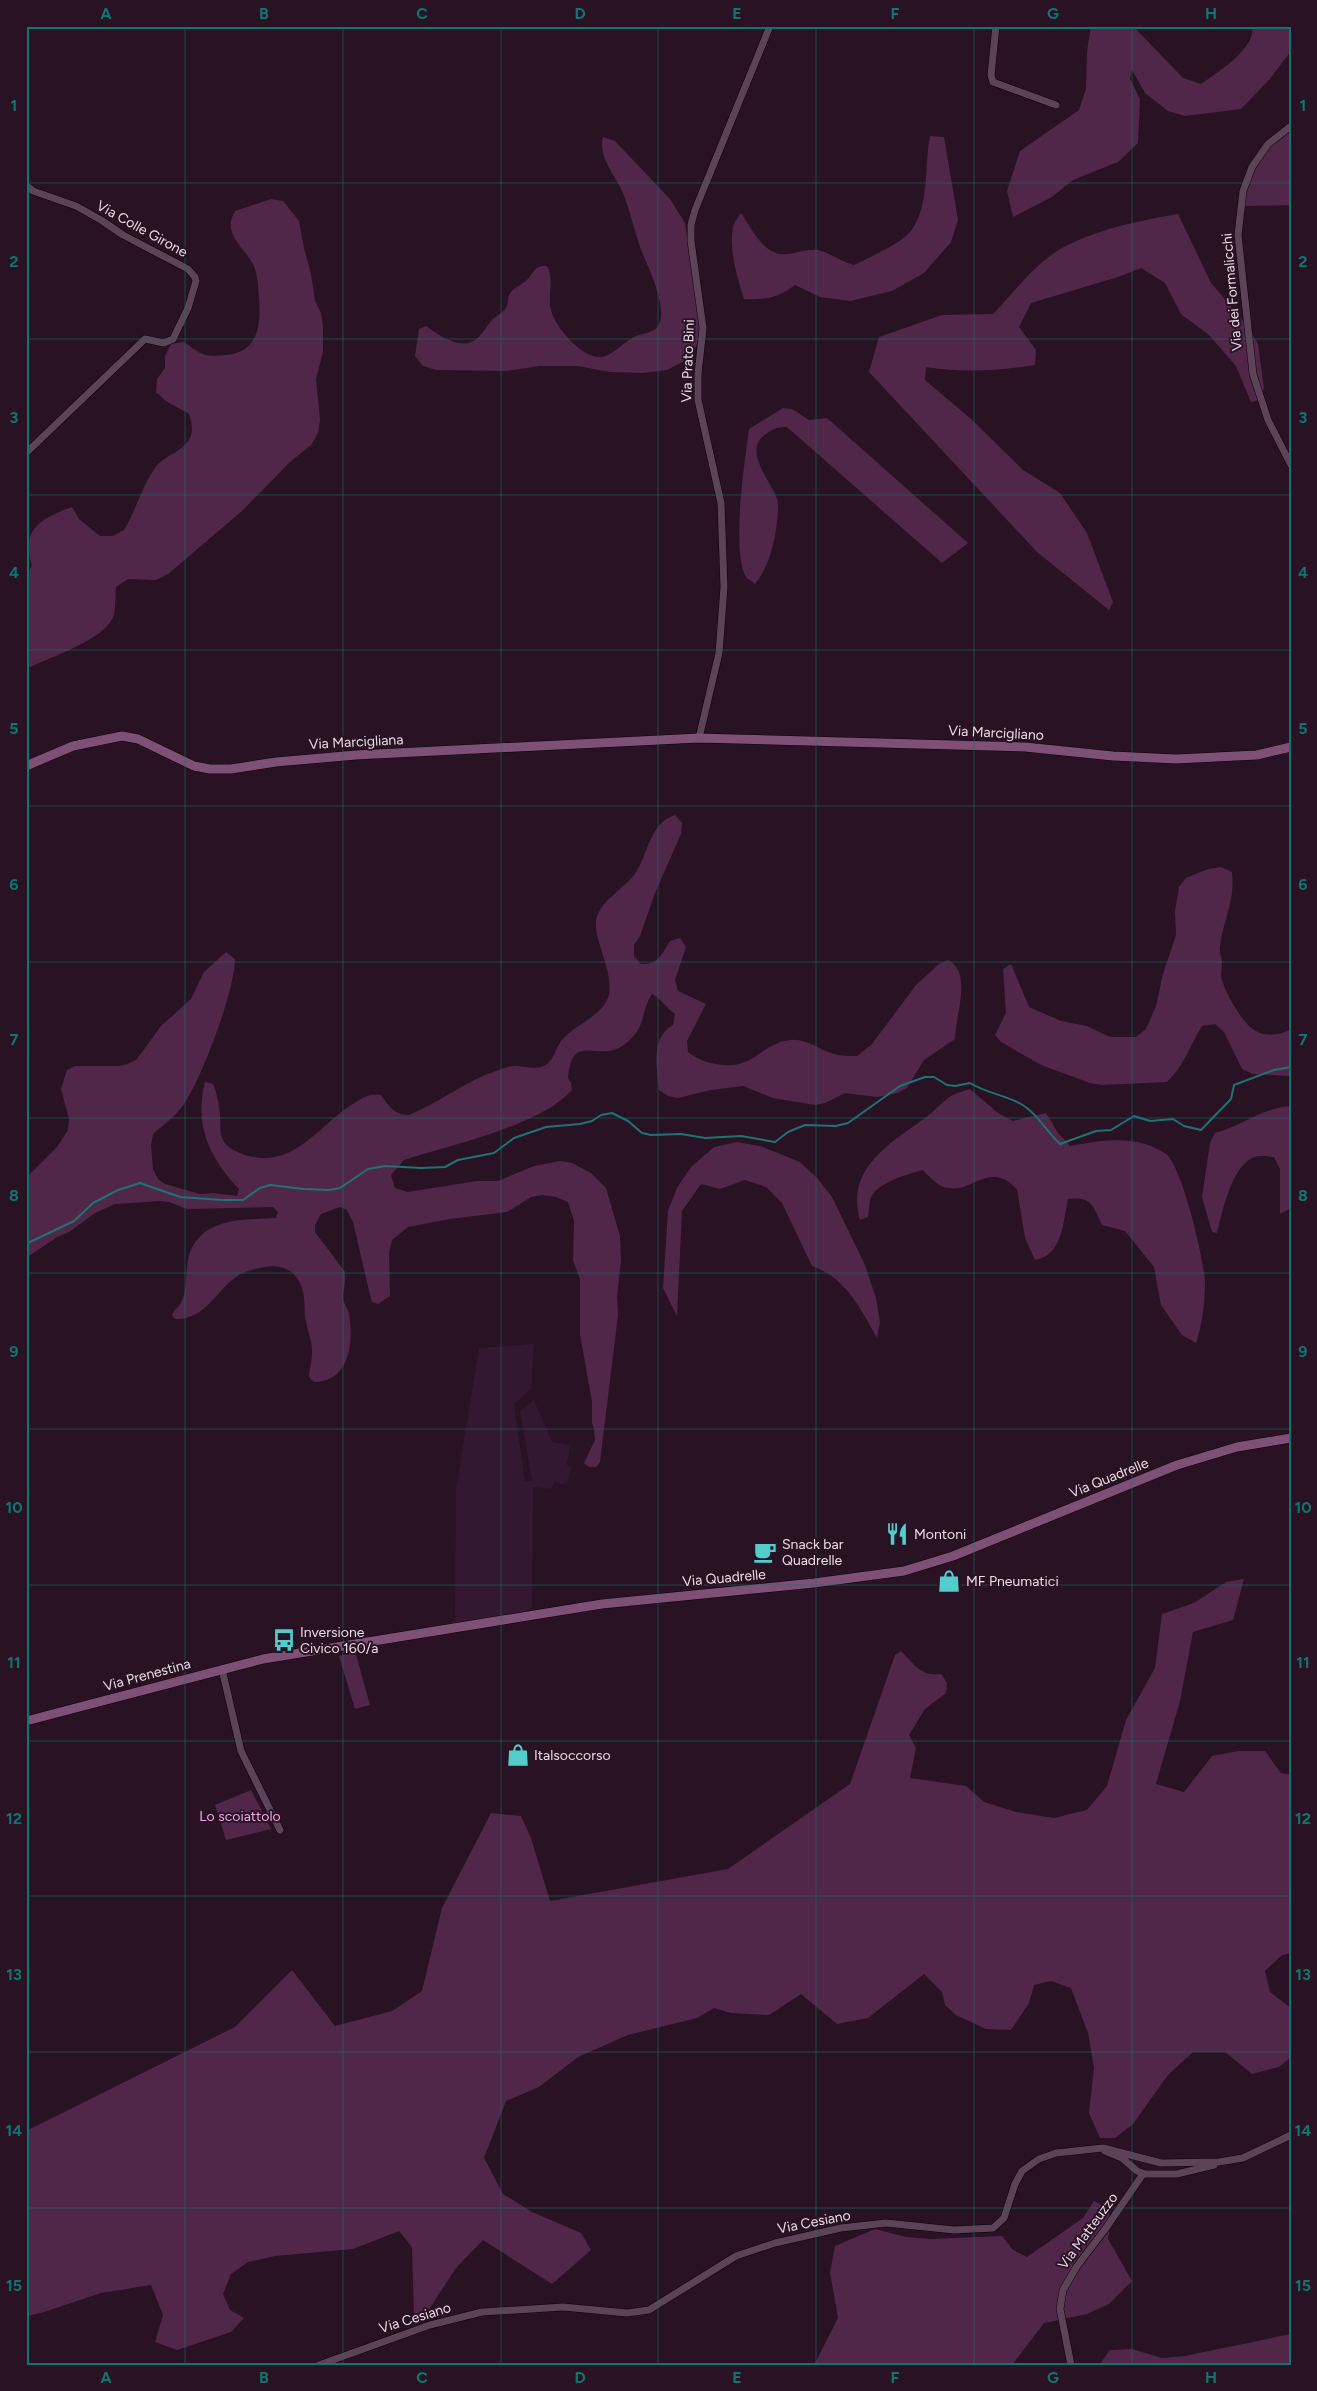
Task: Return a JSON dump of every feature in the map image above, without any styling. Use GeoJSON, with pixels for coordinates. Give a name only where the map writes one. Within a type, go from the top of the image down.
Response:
{"type":"FeatureCollection","features":[{"type":"Feature","properties":{"kind":"street","name":"Via Prato Bini"},"geometry":{"type":"LineString","coordinates":[[699,738],[720,653],[724,588],[721,503],[699,407],[698,379],[703,324],[691,246],[691,224],[770,26]]}},
{"type":"Feature","properties":{"kind":"street"},"geometry":{"type":"LineString","coordinates":[[996,26],[992,80],[996,84],[1056,105]]}},
{"type":"Feature","properties":{"kind":"street","name":"Via dei Formalicchi"},"geometry":{"type":"LineString","coordinates":[[1291,126],[1268,144],[1252,167],[1244,191],[1238,227],[1254,379],[1268,420],[1291,465]]}},
{"type":"Feature","properties":{"kind":"street","name":"Via Colle Girone"},"geometry":{"type":"LineString","coordinates":[[26,185],[33,192],[76,206],[123,235],[188,269],[196,281],[188,308],[173,339],[164,343],[145,339],[26,453]]}},
{"type":"Feature","properties":{"kind":"street","name":"Via Marcigliana"},"geometry":{"type":"LineString","coordinates":[[26,766],[73,746],[120,736],[138,739],[191,765],[210,769],[356,755],[699,738]]}},
{"type":"Feature","properties":{"kind":"street","name":"Via Marcigliano"},"geometry":{"type":"LineString","coordinates":[[699,738],[1022,747],[1113,756],[1176,759],[1257,755],[1291,746]]}},
{"type":"Feature","properties":{"kind":"street","name":"Via Quadrelle"},"geometry":{"type":"LineString","coordinates":[[276,1657],[612,1602],[824,1582],[904,1571],[959,1554],[1175,1466],[1245,1445],[1291,1438]]}},
{"type":"Feature","properties":{"kind":"street","name":"Via Prenestina"},"geometry":{"type":"LineString","coordinates":[[26,1721],[222,1669],[276,1657]]}},
{"type":"Feature","properties":{"kind":"street"},"geometry":{"type":"LineString","coordinates":[[222,1669],[241,1751],[280,1830]]}},
{"type":"Feature","properties":{"kind":"street","name":"Via Cesiano"},"geometry":{"type":"LineString","coordinates":[[318,2365],[430,2325],[482,2312],[563,2307],[623,2312],[649,2310],[738,2256],[775,2243],[842,2228],[886,2223],[954,2230],[993,2228],[1004,2218],[1016,2181],[1026,2166],[1052,2154],[1093,2148],[1112,2149],[1164,2163],[1235,2160],[1291,2135]]}},
{"type":"Feature","properties":{"kind":"street"},"geometry":{"type":"LineString","coordinates":[[1093,2148],[1119,2157],[1143,2174],[1180,2173],[1235,2160]]}},
{"type":"Feature","properties":{"kind":"street","name":"Via Matteuzzo"},"geometry":{"type":"LineString","coordinates":[[1071,2365],[1060,2309],[1063,2290],[1077,2266],[1143,2174]]}},
{"type":"Feature","properties":{"kind":"shaded area"},"geometry":{"type":"Polygon","coordinates":[[[534,1344],[531,1389],[514,1404],[525,1482],[532,1481],[520,1411],[534,1400],[552,1442],[570,1445],[567,1465],[572,1467],[567,1483],[561,1484],[555,1481],[551,1489],[533,1487],[532,1607],[523,1613],[450,1625],[455,1619],[456,1490],[479,1348],[534,1344]]]}},
{"type":"Feature","properties":{"kind":"green space"},"geometry":{"type":"Polygon","coordinates":[[[1091,26],[1133,26],[1183,78],[1201,84],[1225,67],[1242,51],[1252,34],[1252,26],[1291,26],[1291,51],[1269,80],[1241,109],[1185,116],[1168,111],[1145,93],[1132,70],[1130,79],[1140,99],[1138,143],[1118,162],[1073,180],[1052,197],[1013,217],[1007,191],[1020,151],[1079,110],[1086,89],[1087,51],[1091,26]]]}},
{"type":"Feature","properties":{"kind":"green space"},"geometry":{"type":"Polygon","coordinates":[[[1291,126],[1291,205],[1241,206],[1256,159],[1291,126]]]}},
{"type":"Feature","properties":{"kind":"green space"},"geometry":{"type":"Polygon","coordinates":[[[930,136],[944,137],[958,220],[951,242],[924,273],[892,291],[850,301],[820,297],[795,285],[783,293],[771,297],[744,299],[736,273],[732,245],[733,227],[741,213],[754,234],[765,247],[772,251],[779,254],[787,254],[818,250],[854,265],[907,236],[917,221],[924,197],[930,136]]]}},
{"type":"Feature","properties":{"kind":"green space"},"geometry":{"type":"Polygon","coordinates":[[[603,137],[615,141],[670,199],[685,223],[700,329],[698,342],[690,358],[667,370],[643,373],[610,372],[578,366],[540,366],[507,371],[436,370],[423,366],[415,356],[419,329],[426,326],[451,341],[458,343],[472,342],[478,338],[493,319],[505,310],[513,290],[527,280],[537,268],[543,266],[547,266],[549,272],[551,310],[558,325],[571,341],[587,353],[595,357],[606,356],[634,337],[652,331],[659,325],[661,316],[657,291],[640,247],[623,193],[605,159],[602,145],[603,137]]]}},
{"type":"Feature","properties":{"kind":"green space"},"geometry":{"type":"Polygon","coordinates":[[[271,199],[283,201],[299,221],[315,301],[321,313],[323,352],[316,379],[320,420],[318,433],[311,445],[290,462],[242,511],[168,574],[156,580],[128,579],[116,587],[114,614],[110,623],[101,632],[76,647],[26,669],[26,577],[32,565],[29,553],[31,534],[43,521],[72,507],[79,519],[100,536],[113,536],[124,530],[152,472],[158,464],[182,448],[189,440],[192,434],[192,427],[189,414],[166,401],[156,392],[157,379],[165,368],[165,356],[171,344],[184,342],[203,354],[218,356],[237,353],[251,343],[256,335],[259,317],[257,276],[253,264],[234,236],[231,229],[231,221],[235,211],[271,199]]]}},
{"type":"Feature","properties":{"kind":"green space"},"geometry":{"type":"Polygon","coordinates":[[[1178,214],[1211,283],[1248,327],[1258,344],[1264,388],[1260,400],[1251,402],[1236,366],[1209,335],[1181,314],[1165,283],[1141,268],[1118,277],[1031,303],[1019,327],[1036,350],[1035,365],[980,370],[926,367],[925,380],[971,419],[1023,470],[1060,493],[1087,533],[1113,602],[1109,610],[1037,552],[869,372],[879,337],[942,315],[993,314],[1028,275],[1048,257],[1070,244],[1109,229],[1178,214]]]}},
{"type":"Feature","properties":{"kind":"green space"},"geometry":{"type":"Polygon","coordinates":[[[783,408],[792,409],[809,420],[827,418],[968,543],[942,563],[787,427],[779,428],[766,434],[759,441],[756,450],[762,470],[778,503],[773,546],[766,566],[755,584],[746,577],[742,564],[739,527],[749,429],[783,408]]]}},
{"type":"Feature","properties":{"kind":"green space"},"geometry":{"type":"Polygon","coordinates":[[[675,815],[682,823],[681,834],[655,893],[640,936],[634,945],[634,956],[641,964],[647,964],[659,958],[670,941],[680,938],[686,947],[675,980],[678,991],[706,1004],[687,1041],[688,1052],[695,1057],[716,1064],[739,1064],[748,1061],[771,1046],[790,1040],[802,1041],[838,1055],[857,1056],[872,1044],[916,985],[939,964],[948,960],[960,974],[961,996],[955,1039],[924,1060],[907,1088],[898,1093],[877,1097],[845,1093],[825,1103],[815,1105],[773,1098],[743,1086],[711,1090],[678,1098],[668,1096],[659,1090],[656,1063],[658,1045],[661,1037],[673,1025],[675,1014],[659,998],[652,994],[640,1026],[632,1038],[625,1044],[606,1051],[588,1050],[581,1051],[575,1055],[568,1078],[572,1090],[557,1103],[539,1114],[493,1133],[404,1160],[391,1175],[395,1188],[408,1192],[477,1181],[498,1181],[534,1166],[560,1161],[572,1163],[591,1173],[606,1188],[620,1236],[621,1261],[617,1296],[618,1315],[600,1462],[596,1467],[589,1467],[584,1463],[595,1440],[592,1423],[592,1402],[580,1334],[580,1279],[573,1260],[574,1221],[568,1202],[556,1197],[542,1195],[531,1197],[507,1212],[450,1219],[408,1227],[392,1240],[389,1253],[390,1296],[378,1304],[372,1302],[353,1222],[347,1210],[340,1207],[321,1214],[315,1225],[315,1232],[345,1272],[343,1299],[349,1314],[351,1336],[347,1358],[342,1368],[326,1380],[314,1382],[309,1377],[312,1350],[305,1318],[303,1290],[297,1277],[286,1269],[273,1266],[246,1272],[229,1283],[209,1304],[194,1315],[175,1319],[172,1315],[183,1296],[189,1256],[198,1239],[217,1225],[228,1222],[276,1218],[278,1212],[273,1207],[187,1209],[169,1202],[160,1201],[115,1204],[95,1213],[69,1232],[57,1237],[26,1258],[26,1178],[57,1147],[68,1130],[69,1119],[61,1089],[67,1070],[75,1066],[118,1066],[128,1064],[137,1059],[161,1026],[191,999],[204,972],[226,952],[235,959],[234,973],[224,1012],[208,1055],[200,1075],[184,1104],[153,1134],[151,1145],[153,1169],[158,1179],[165,1184],[200,1194],[213,1193],[237,1196],[239,1189],[219,1165],[207,1140],[203,1126],[201,1112],[205,1082],[213,1084],[216,1091],[220,1110],[221,1134],[225,1143],[242,1154],[263,1158],[279,1156],[293,1151],[342,1111],[368,1096],[381,1095],[396,1112],[409,1115],[474,1080],[496,1071],[513,1066],[533,1068],[544,1066],[550,1061],[566,1035],[596,1013],[606,1002],[610,984],[596,930],[598,914],[606,902],[634,875],[659,825],[675,815]]]}},
{"type":"Feature","properties":{"kind":"green space"},"geometry":{"type":"Polygon","coordinates":[[[1221,867],[1232,872],[1233,883],[1231,901],[1220,948],[1223,982],[1237,1010],[1253,1030],[1269,1035],[1286,1032],[1291,1029],[1291,1076],[1253,1074],[1242,1069],[1224,1032],[1215,1024],[1202,1026],[1182,1062],[1167,1082],[1102,1085],[1090,1083],[1041,1065],[1001,1042],[995,1035],[1006,1013],[1003,969],[1011,964],[1029,1007],[1061,1021],[1087,1026],[1110,1037],[1136,1037],[1146,1029],[1156,1006],[1163,974],[1176,935],[1175,911],[1179,887],[1186,878],[1208,869],[1221,867]]]}},
{"type":"Feature","properties":{"kind":"green space"},"geometry":{"type":"Polygon","coordinates":[[[970,1089],[998,1113],[1013,1121],[1046,1113],[1058,1133],[1070,1146],[1094,1142],[1131,1141],[1143,1143],[1166,1154],[1179,1176],[1192,1215],[1204,1272],[1204,1306],[1196,1343],[1182,1335],[1161,1305],[1154,1267],[1125,1231],[1102,1225],[1091,1204],[1082,1199],[1068,1199],[1063,1227],[1056,1245],[1044,1257],[1035,1260],[1025,1238],[1017,1189],[1001,1178],[986,1178],[967,1186],[952,1188],[938,1184],[922,1170],[908,1174],[880,1187],[871,1197],[868,1217],[860,1220],[857,1202],[859,1186],[864,1172],[873,1160],[885,1148],[951,1096],[970,1089]]]}},
{"type":"Feature","properties":{"kind":"green space"},"geometry":{"type":"Polygon","coordinates":[[[1291,1106],[1291,1208],[1280,1214],[1280,1169],[1274,1157],[1254,1157],[1239,1170],[1225,1201],[1217,1233],[1212,1232],[1202,1197],[1210,1143],[1215,1133],[1235,1126],[1261,1113],[1280,1107],[1291,1106]]]}},
{"type":"Feature","properties":{"kind":"green space"},"geometry":{"type":"Polygon","coordinates":[[[737,1142],[760,1146],[800,1162],[817,1178],[832,1197],[865,1265],[876,1298],[880,1322],[877,1338],[858,1305],[843,1286],[824,1271],[812,1266],[782,1203],[766,1187],[745,1180],[720,1189],[701,1184],[682,1211],[677,1316],[663,1288],[668,1211],[677,1188],[691,1167],[714,1147],[737,1142]]]}},
{"type":"Feature","properties":{"kind":"green space"},"geometry":{"type":"Polygon","coordinates":[[[1244,1579],[1233,1620],[1193,1632],[1180,1701],[1156,1784],[1184,1792],[1212,1756],[1239,1751],[1265,1751],[1281,1773],[1291,1775],[1291,1953],[1282,1955],[1265,1971],[1270,1992],[1291,2008],[1291,2057],[1279,2067],[1252,2074],[1225,2052],[1193,2052],[1168,2075],[1133,2124],[1115,2138],[1100,2138],[1089,2113],[1094,2068],[1088,2033],[1071,1988],[1051,1981],[1034,1985],[1029,2003],[1011,2030],[986,2029],[956,2015],[945,2005],[942,1992],[924,1974],[868,2018],[837,2024],[801,1994],[769,2015],[731,2013],[714,2008],[697,2018],[628,2035],[578,2057],[539,2087],[506,2101],[484,2158],[503,2194],[532,2212],[581,2233],[591,2250],[552,2284],[483,2240],[456,2268],[424,2317],[414,2317],[412,2247],[399,2231],[353,2249],[275,2256],[248,2262],[231,2274],[223,2294],[230,2310],[244,2318],[231,2332],[177,2350],[155,2342],[163,2315],[151,2285],[101,2293],[41,2313],[26,2316],[26,2131],[235,2027],[292,1970],[335,2026],[392,2011],[422,1991],[442,1908],[491,1813],[521,1816],[531,1838],[550,1901],[728,1869],[850,1784],[895,1655],[901,1651],[918,1669],[928,1674],[941,1674],[947,1683],[946,1693],[925,1709],[909,1735],[916,1748],[910,1778],[966,1786],[984,1802],[1016,1812],[1054,1818],[1087,1810],[1107,1786],[1126,1720],[1155,1668],[1162,1614],[1194,1603],[1226,1582],[1244,1579]]]}},
{"type":"Feature","properties":{"kind":"green space"},"geometry":{"type":"Polygon","coordinates":[[[355,1651],[370,1705],[355,1709],[339,1656],[355,1651]]]}},
{"type":"Feature","properties":{"kind":"green space","name":"Lo scoiattolo"},"geometry":{"type":"Polygon","coordinates":[[[251,1790],[271,1829],[226,1840],[215,1805],[251,1790]]]}},
{"type":"Feature","properties":{"kind":"green space"},"geometry":{"type":"Polygon","coordinates":[[[1094,2201],[1105,2208],[1110,2216],[1108,2239],[1132,2281],[1109,2304],[1087,2314],[1044,2323],[1012,2365],[814,2365],[838,2318],[830,2272],[835,2246],[875,2229],[906,2237],[931,2239],[1002,2236],[1013,2250],[1027,2257],[1083,2218],[1094,2201]]]}},
{"type":"Feature","properties":{"kind":"green space"},"geometry":{"type":"Polygon","coordinates":[[[1291,2334],[1291,2365],[1099,2365],[1110,2350],[1132,2349],[1162,2358],[1185,2356],[1291,2334]]]}},
{"type":"Feature","properties":{"kind":"waterway"},"geometry":{"type":"LineString","coordinates":[[26,1244],[74,1221],[93,1203],[118,1190],[140,1183],[180,1197],[222,1200],[243,1200],[260,1188],[270,1185],[329,1190],[340,1188],[368,1169],[385,1166],[445,1167],[458,1160],[494,1153],[514,1138],[546,1127],[580,1124],[592,1121],[601,1115],[612,1113],[628,1121],[642,1133],[651,1135],[681,1134],[705,1138],[741,1136],[775,1142],[788,1132],[805,1125],[836,1126],[848,1123],[900,1086],[925,1077],[934,1077],[947,1085],[955,1086],[970,1083],[1015,1101],[1032,1112],[1060,1144],[1096,1131],[1111,1130],[1134,1116],[1150,1121],[1173,1119],[1184,1126],[1201,1130],[1231,1099],[1234,1085],[1274,1070],[1291,1067]]}},
{"type":"Feature","properties":{"kind":"place","name":"Montoni"},"geometry":{"type":"Point","coordinates":[897,1534]}},
{"type":"Feature","properties":{"kind":"place","name":"Snack bar Quadrelle"},"geometry":{"type":"Point","coordinates":[765,1552]}},
{"type":"Feature","properties":{"kind":"place","name":"MF Pneumatici"},"geometry":{"type":"Point","coordinates":[949,1581]}},
{"type":"Feature","properties":{"kind":"place","name":"Inversione Civico 160/a"},"geometry":{"type":"Point","coordinates":[284,1640]}},
{"type":"Feature","properties":{"kind":"place","name":"Italsoccorso"},"geometry":{"type":"Point","coordinates":[518,1755]}}]}
